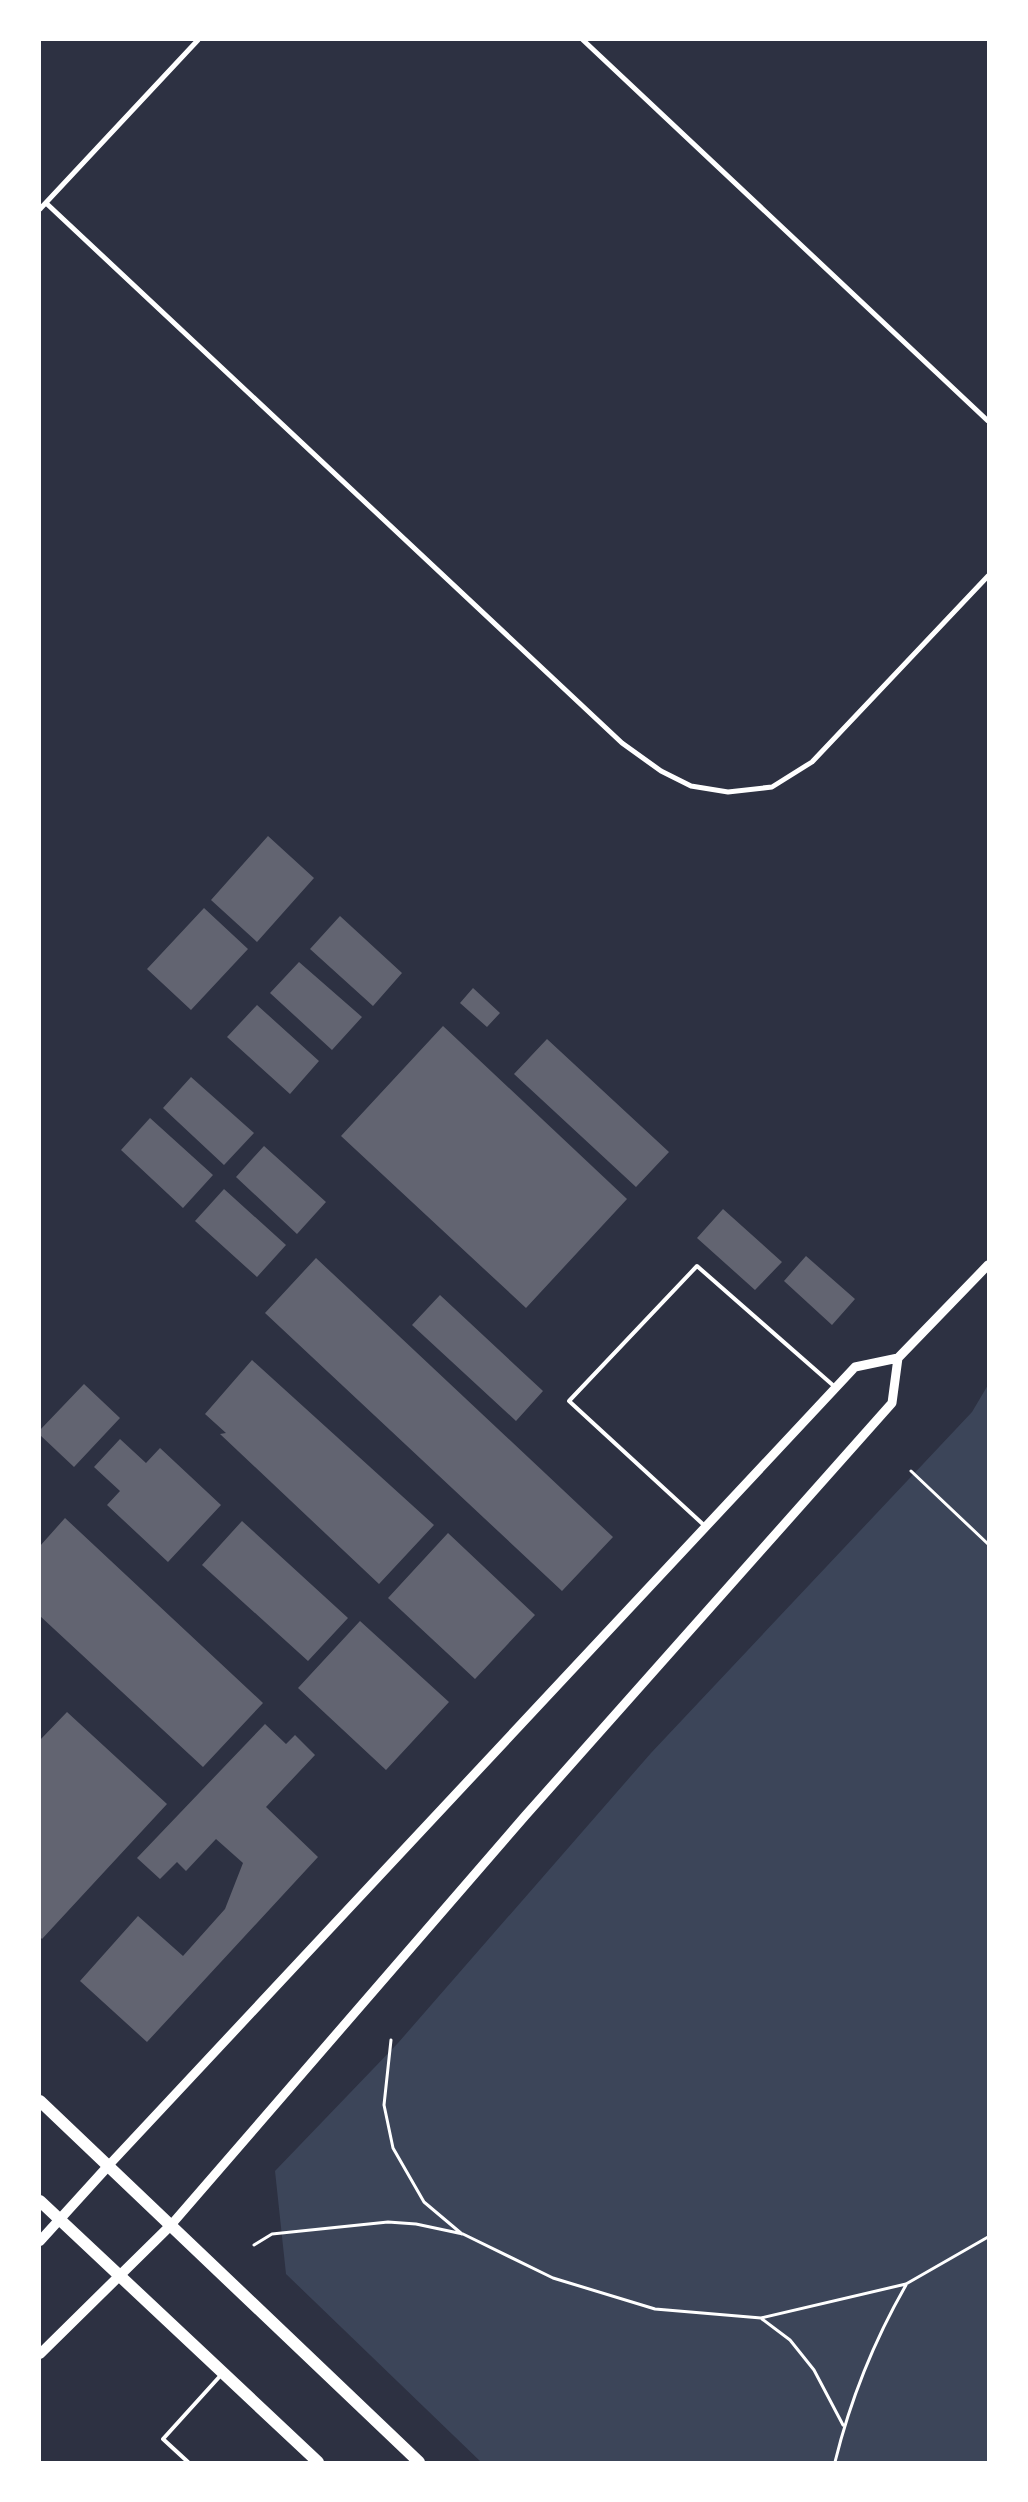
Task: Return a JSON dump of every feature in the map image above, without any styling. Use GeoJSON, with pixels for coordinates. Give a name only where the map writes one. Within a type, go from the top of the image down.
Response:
{"type":"FeatureCollection","features":[{"type":"Feature","properties":{"kind":"main road"},"geometry":{"type":"LineString","coordinates":[[40,2101],[420,2462]]}},
{"type":"Feature","properties":{"kind":"main road"},"geometry":{"type":"LineString","coordinates":[[40,2241],[108,2165]]}},
{"type":"Feature","properties":{"kind":"main road"},"geometry":{"type":"LineString","coordinates":[[40,2201],[222,2374],[318,2462]]}},
{"type":"Feature","properties":{"kind":"main road"},"geometry":{"type":"LineString","coordinates":[[40,2354],[171,2225]]}},
{"type":"Feature","properties":{"kind":"street"},"geometry":{"type":"LineString","coordinates":[[40,210],[198,40]]}},
{"type":"Feature","properties":{"kind":"street"},"geometry":{"type":"LineString","coordinates":[[583,40],[988,421]]}},
{"type":"Feature","properties":{"kind":"street"},"geometry":{"type":"LineString","coordinates":[[46,203],[622,743],[661,771],[691,786],[728,792],[772,787],[812,762],[988,576]]}},
{"type":"Feature","properties":{"kind":"street"},"geometry":{"type":"LineString","coordinates":[[108,2165],[855,1367],[898,1358],[988,1265]]}},
{"type":"Feature","properties":{"kind":"street"},"geometry":{"type":"LineString","coordinates":[[171,2225],[525,1816],[892,1403],[898,1358]]}},
{"type":"Feature","properties":{"kind":"lane"},"geometry":{"type":"LineString","coordinates":[[706,1527],[569,1401],[697,1266],[836,1388]]}},
{"type":"Feature","properties":{"kind":"lane"},"geometry":{"type":"LineString","coordinates":[[188,2462],[163,2439],[222,2374]]}},
{"type":"Feature","properties":{"kind":"path"},"geometry":{"type":"LineString","coordinates":[[911,1471],[988,1544]]}},
{"type":"Feature","properties":{"kind":"path"},"geometry":{"type":"LineString","coordinates":[[391,2040],[384,2105],[393,2148],[424,2202],[463,2234],[554,2278],[655,2309],[762,2318],[906,2284],[988,2237]]}},
{"type":"Feature","properties":{"kind":"path"},"geometry":{"type":"LineString","coordinates":[[254,2245],[272,2234],[388,2222],[416,2224],[463,2234]]}},
{"type":"Feature","properties":{"kind":"path"},"geometry":{"type":"LineString","coordinates":[[835,2462],[844,2426],[888,2316],[906,2284]]}},
{"type":"Feature","properties":{"kind":"path"},"geometry":{"type":"LineString","coordinates":[[762,2318],[790,2340],[814,2370],[844,2426]]}},
{"type":"Feature","properties":{"kind":"shaded area"},"geometry":{"type":"Polygon","coordinates":[[[988,1385],[988,2462],[481,2462],[286,2274],[275,2171],[398,2043],[651,1753],[972,1412],[988,1385]]]}},
{"type":"Feature","properties":{"kind":"building"},"geometry":{"type":"Polygon","coordinates":[[[268,836],[314,878],[257,942],[211,900],[268,836]]]}},
{"type":"Feature","properties":{"kind":"building"},"geometry":{"type":"Polygon","coordinates":[[[204,908],[248,949],[191,1010],[147,969],[204,908]]]}},
{"type":"Feature","properties":{"kind":"building"},"geometry":{"type":"Polygon","coordinates":[[[340,916],[402,973],[373,1006],[310,949],[340,916]]]}},
{"type":"Feature","properties":{"kind":"building"},"geometry":{"type":"Polygon","coordinates":[[[299,962],[362,1017],[332,1050],[270,993],[299,962]]]}},
{"type":"Feature","properties":{"kind":"building"},"geometry":{"type":"Polygon","coordinates":[[[473,988],[500,1013],[487,1027],[460,1003],[473,988]]]}},
{"type":"Feature","properties":{"kind":"building"},"geometry":{"type":"Polygon","coordinates":[[[257,1005],[319,1061],[290,1094],[227,1037],[257,1005]]]}},
{"type":"Feature","properties":{"kind":"building"},"geometry":{"type":"Polygon","coordinates":[[[443,1026],[627,1199],[526,1308],[341,1136],[443,1026]]]}},
{"type":"Feature","properties":{"kind":"building"},"geometry":{"type":"Polygon","coordinates":[[[547,1039],[669,1152],[636,1187],[514,1074],[547,1039]]]}},
{"type":"Feature","properties":{"kind":"building"},"geometry":{"type":"Polygon","coordinates":[[[191,1077],[254,1133],[224,1165],[163,1108],[191,1077]]]}},
{"type":"Feature","properties":{"kind":"building"},"geometry":{"type":"Polygon","coordinates":[[[150,1118],[213,1175],[183,1208],[121,1150],[150,1118]]]}},
{"type":"Feature","properties":{"kind":"building"},"geometry":{"type":"Polygon","coordinates":[[[264,1146],[326,1202],[297,1234],[236,1177],[264,1146]]]}},
{"type":"Feature","properties":{"kind":"building"},"geometry":{"type":"Polygon","coordinates":[[[224,1189],[286,1245],[257,1277],[195,1221],[224,1189]]]}},
{"type":"Feature","properties":{"kind":"building"},"geometry":{"type":"Polygon","coordinates":[[[723,1209],[782,1262],[755,1290],[697,1238],[723,1209]]]}},
{"type":"Feature","properties":{"kind":"building"},"geometry":{"type":"Polygon","coordinates":[[[806,1256],[855,1299],[832,1325],[784,1281],[806,1256]]]}},
{"type":"Feature","properties":{"kind":"building"},"geometry":{"type":"Polygon","coordinates":[[[316,1258],[613,1537],[562,1591],[265,1313],[316,1258]]]}},
{"type":"Feature","properties":{"kind":"building"},"geometry":{"type":"Polygon","coordinates":[[[440,1295],[543,1391],[516,1421],[412,1325],[440,1295]]]}},
{"type":"Feature","properties":{"kind":"building"},"geometry":{"type":"Polygon","coordinates":[[[252,1360],[434,1525],[379,1584],[220,1434],[226,1433],[205,1414],[252,1360]]]}},
{"type":"Feature","properties":{"kind":"building"},"geometry":{"type":"Polygon","coordinates":[[[84,1384],[120,1418],[74,1467],[40,1435],[40,1430],[84,1384]]]}},
{"type":"Feature","properties":{"kind":"building"},"geometry":{"type":"Polygon","coordinates":[[[120,1439],[146,1463],[160,1448],[221,1505],[168,1562],[107,1505],[120,1491],[94,1467],[120,1439]]]}},
{"type":"Feature","properties":{"kind":"building"},"geometry":{"type":"Polygon","coordinates":[[[65,1518],[263,1703],[203,1767],[40,1616],[40,1546],[65,1518]]]}},
{"type":"Feature","properties":{"kind":"building"},"geometry":{"type":"Polygon","coordinates":[[[242,1521],[348,1618],[308,1661],[202,1565],[242,1521]]]}},
{"type":"Feature","properties":{"kind":"building"},"geometry":{"type":"Polygon","coordinates":[[[448,1533],[535,1615],[475,1679],[388,1598],[448,1533]]]}},
{"type":"Feature","properties":{"kind":"building"},"geometry":{"type":"Polygon","coordinates":[[[360,1621],[449,1702],[386,1770],[298,1688],[360,1621]]]}},
{"type":"Feature","properties":{"kind":"building"},"geometry":{"type":"Polygon","coordinates":[[[67,1712],[167,1804],[42,1939],[40,1937],[40,1740],[67,1712]]]}},
{"type":"Feature","properties":{"kind":"building"},"geometry":{"type":"Polygon","coordinates":[[[265,1724],[286,1744],[295,1735],[315,1755],[266,1807],[318,1857],[147,2042],[80,1981],[138,1916],[183,1956],[225,1909],[243,1863],[216,1839],[186,1871],[177,1862],[160,1879],[137,1858],[265,1724]]]}}]}
